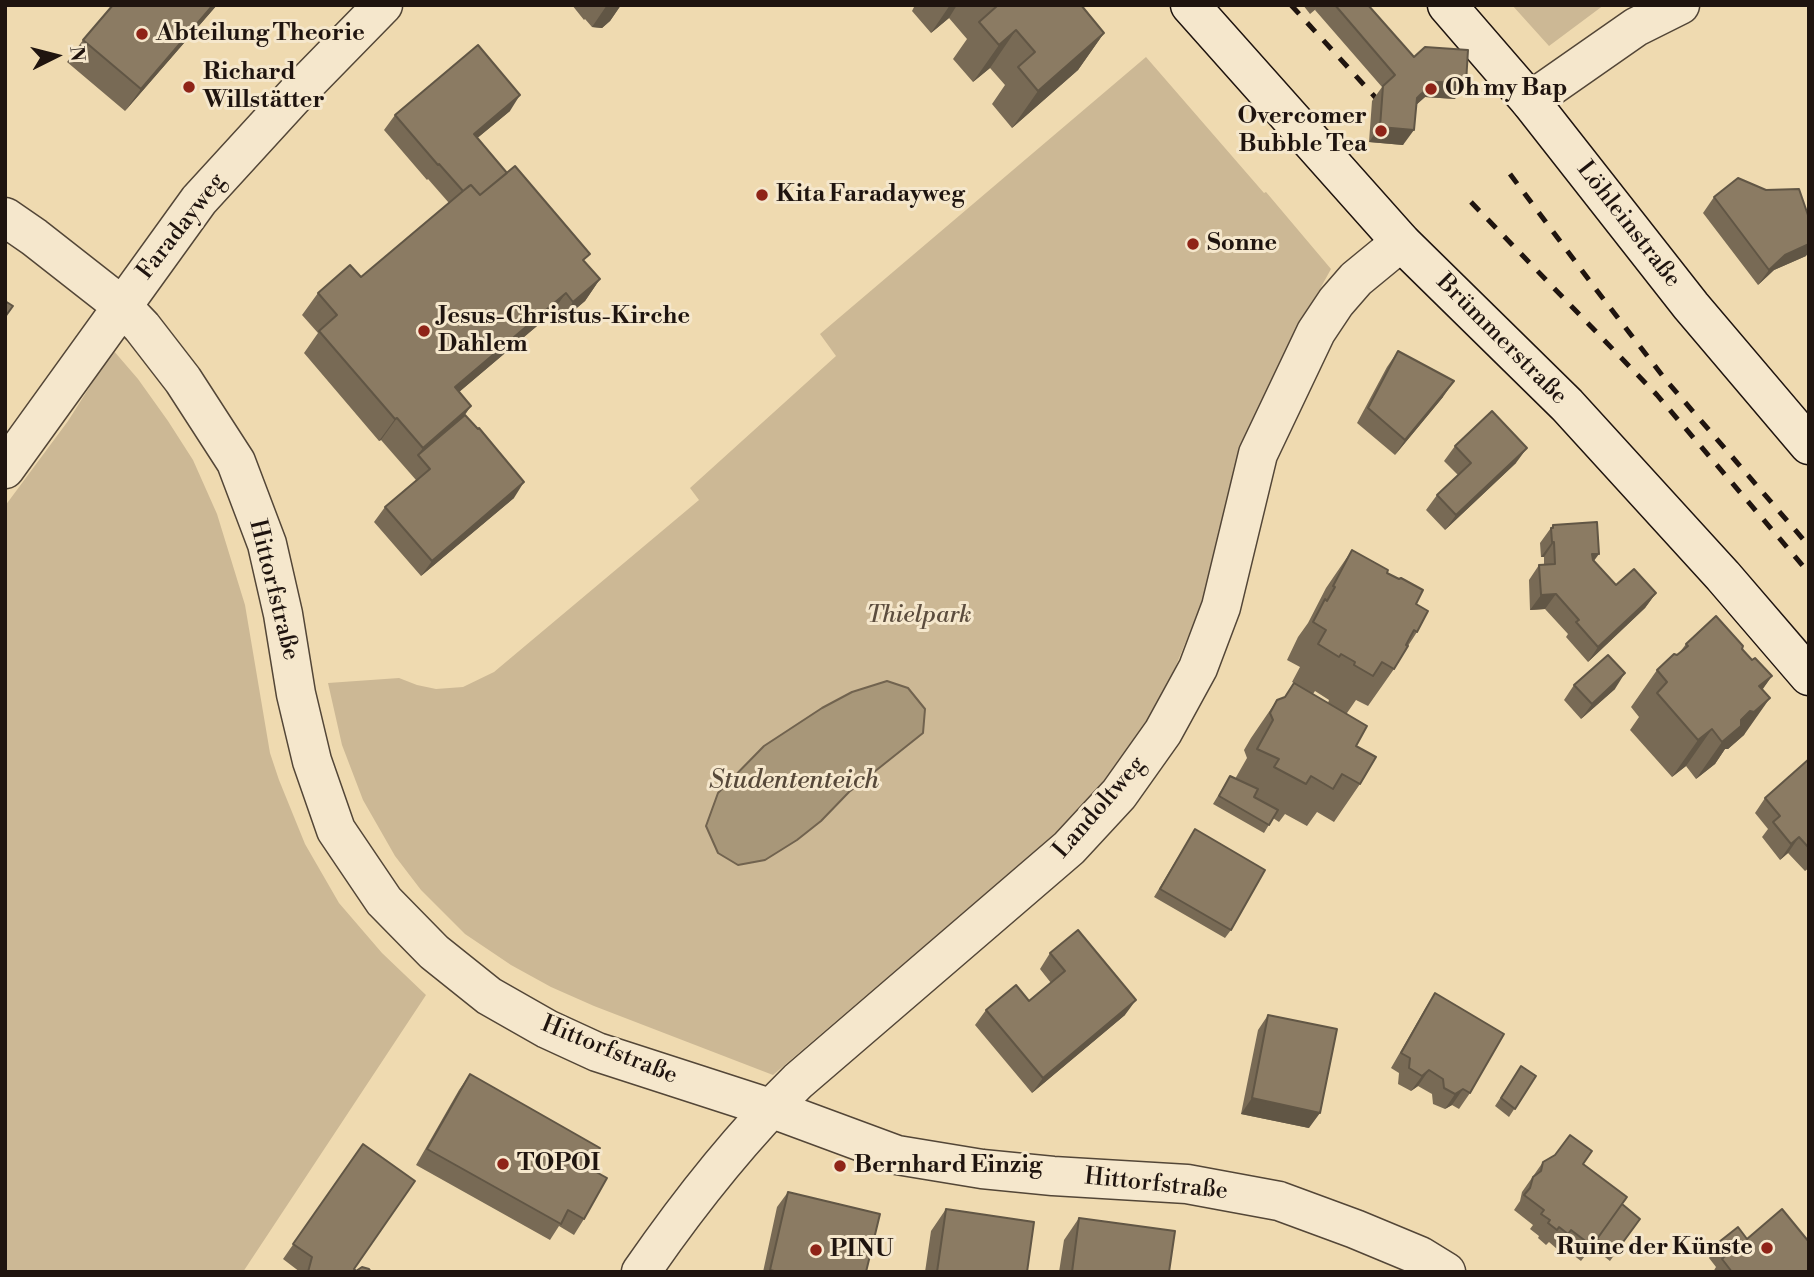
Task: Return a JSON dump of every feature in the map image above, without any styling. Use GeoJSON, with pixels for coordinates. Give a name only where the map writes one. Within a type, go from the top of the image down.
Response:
{"type":"FeatureCollection","features":[{"type":"Feature","properties":{"kind":"street","name":"Faradayweg"},"geometry":{"type":"LineString","coordinates":[[5,469],[199,200],[296,94],[383,5]]}},
{"type":"Feature","properties":{"kind":"street","name":"Brümmerstraße"},"geometry":{"type":"LineString","coordinates":[[1190,5],[1401,242],[1567,405],[1723,576],[1809,676]]}},
{"type":"Feature","properties":{"kind":"street","name":"Löhleinstraße"},"geometry":{"type":"LineString","coordinates":[[1447,5],[1530,102],[1691,306],[1809,445]]}},
{"type":"Feature","properties":{"kind":"street"},"geometry":{"type":"LineString","coordinates":[[1530,102],[1636,27],[1680,5]]}},
{"type":"Feature","properties":{"kind":"street","name":"Hittorfstraße"},"geometry":{"type":"LineString","coordinates":[[5,217],[122,306],[142,327],[183,380],[236,462],[267,544],[312,761],[336,830],[384,901],[434,952],[489,996],[547,1029],[597,1052],[770,1108],[898,1155],[1053,1176],[1187,1184],[1279,1202],[1366,1233],[1420,1256],[1446,1272]]}},
{"type":"Feature","properties":{"kind":"street","name":"Landoltweg"},"geometry":{"type":"LineString","coordinates":[[641,1272],[670,1230],[770,1108],[1069,848],[1119,794],[1163,732],[1198,668],[1221,607],[1258,454],[1316,332],[1336,302],[1356,279],[1401,242]]}},
{"type":"Feature","properties":{"kind":"green space"},"geometry":{"type":"Polygon","coordinates":[[[1512,5],[1604,5],[1549,46],[1512,5]]]}},
{"type":"Feature","properties":{"kind":"green space","name":"Thielpark"},"geometry":{"type":"Polygon","coordinates":[[[1146,57],[1331,269],[1294,336],[1243,454],[1201,605],[1175,668],[1151,714],[1119,762],[1083,806],[1048,840],[773,1075],[551,987],[511,965],[465,934],[421,890],[395,856],[363,800],[342,745],[328,683],[399,678],[436,689],[463,687],[494,672],[699,500],[690,488],[836,356],[820,334],[1146,57]]]}},
{"type":"Feature","properties":{"kind":"green space"},"geometry":{"type":"Polygon","coordinates":[[[113,350],[138,379],[193,460],[217,514],[245,605],[270,753],[305,844],[339,903],[382,953],[426,995],[243,1272],[5,1272],[5,506],[68,421],[113,350]]]}},
{"type":"Feature","properties":{"kind":"water","name":"Studententeich"},"geometry":{"type":"Polygon","coordinates":[[[887,681],[908,688],[925,709],[923,733],[849,792],[821,821],[765,860],[738,865],[718,853],[706,826],[718,793],[764,746],[852,692],[887,681]]]}},
{"type":"Feature","properties":{"kind":"building","name":"Abteilung Theorie"},"geometry":{"type":"Polygon","coordinates":[[[113,5],[213,5],[141,89],[83,40],[113,5]]]}},
{"type":"Feature","properties":{"kind":"building"},"geometry":{"type":"Polygon","coordinates":[[[996,5],[1081,5],[1104,33],[1038,91],[1018,67],[1035,52],[1016,30],[999,45],[979,22],[996,5]]]}},
{"type":"Feature","properties":{"kind":"building"},"geometry":{"type":"Polygon","coordinates":[[[1335,5],[1368,5],[1414,57],[1425,47],[1468,50],[1466,83],[1436,82],[1421,94],[1417,98],[1414,130],[1380,127],[1383,86],[1395,75],[1335,5]]]}},
{"type":"Feature","properties":{"kind":"building"},"geometry":{"type":"Polygon","coordinates":[[[478,45],[520,95],[474,134],[507,173],[480,195],[471,185],[463,191],[395,115],[478,45]]]}},
{"type":"Feature","properties":{"kind":"building","name":"Jesus-Christus-Kirche Dahlem"},"geometry":{"type":"Polygon","coordinates":[[[515,166],[590,254],[583,260],[600,279],[573,302],[566,293],[455,387],[471,406],[423,448],[319,331],[337,315],[318,293],[350,265],[361,277],[469,186],[480,195],[515,166]]]}},
{"type":"Feature","properties":{"kind":"building"},"geometry":{"type":"Polygon","coordinates":[[[1738,178],[1766,190],[1799,189],[1809,218],[1809,244],[1785,255],[1769,270],[1714,197],[1738,178]]]}},
{"type":"Feature","properties":{"kind":"building"},"geometry":{"type":"Polygon","coordinates":[[[5,301],[13,306],[5,317],[5,301]]]}},
{"type":"Feature","properties":{"kind":"building"},"geometry":{"type":"Polygon","coordinates":[[[1398,351],[1454,381],[1405,440],[1368,408],[1398,351]]]}},
{"type":"Feature","properties":{"kind":"building"},"geometry":{"type":"Polygon","coordinates":[[[1492,411],[1527,448],[1456,515],[1437,495],[1471,463],[1455,446],[1492,411]]]}},
{"type":"Feature","properties":{"kind":"building"},"geometry":{"type":"Polygon","coordinates":[[[465,415],[524,482],[432,561],[385,507],[430,469],[418,455],[465,415]]]}},
{"type":"Feature","properties":{"kind":"building"},"geometry":{"type":"Polygon","coordinates":[[[1597,522],[1599,554],[1592,554],[1593,560],[1616,585],[1634,569],[1656,593],[1598,647],[1556,594],[1541,595],[1539,565],[1555,564],[1551,528],[1553,525],[1597,522]]]}},
{"type":"Feature","properties":{"kind":"building"},"geometry":{"type":"Polygon","coordinates":[[[1352,550],[1388,570],[1387,573],[1423,590],[1416,604],[1428,611],[1417,632],[1414,630],[1394,669],[1382,662],[1373,676],[1354,665],[1355,662],[1341,654],[1339,657],[1318,644],[1326,630],[1313,622],[1335,587],[1333,586],[1352,550]]]}},
{"type":"Feature","properties":{"kind":"building"},"geometry":{"type":"Polygon","coordinates":[[[1716,616],[1752,660],[1755,658],[1772,676],[1759,686],[1770,698],[1754,712],[1750,711],[1741,720],[1741,726],[1722,742],[1712,729],[1698,740],[1657,693],[1667,682],[1657,670],[1674,654],[1677,655],[1688,646],[1686,644],[1716,616]]]}},
{"type":"Feature","properties":{"kind":"building"},"geometry":{"type":"Polygon","coordinates":[[[1608,655],[1625,673],[1592,704],[1574,685],[1608,655]]]}},
{"type":"Feature","properties":{"kind":"building"},"geometry":{"type":"Polygon","coordinates":[[[1294,683],[1367,726],[1356,746],[1376,757],[1360,784],[1342,774],[1333,789],[1311,776],[1306,784],[1274,767],[1279,759],[1257,749],[1273,720],[1270,713],[1277,700],[1285,697],[1294,683]]]}},
{"type":"Feature","properties":{"kind":"building"},"geometry":{"type":"Polygon","coordinates":[[[1809,759],[1809,848],[1799,837],[1791,844],[1773,822],[1780,816],[1765,798],[1809,759]]]}},
{"type":"Feature","properties":{"kind":"building"},"geometry":{"type":"Polygon","coordinates":[[[1230,776],[1258,789],[1254,797],[1278,810],[1269,825],[1219,796],[1230,776]]]}},
{"type":"Feature","properties":{"kind":"building"},"geometry":{"type":"Polygon","coordinates":[[[1195,829],[1265,870],[1231,930],[1160,889],[1195,829]]]}},
{"type":"Feature","properties":{"kind":"building"},"geometry":{"type":"Polygon","coordinates":[[[1078,930],[1136,1000],[1043,1078],[986,1010],[1016,985],[1029,1001],[1065,971],[1050,953],[1078,930]]]}},
{"type":"Feature","properties":{"kind":"building"},"geometry":{"type":"Polygon","coordinates":[[[1435,993],[1504,1034],[1470,1093],[1463,1089],[1455,1094],[1444,1088],[1443,1079],[1429,1070],[1422,1076],[1409,1068],[1410,1058],[1401,1053],[1435,993]]]}},
{"type":"Feature","properties":{"kind":"building"},"geometry":{"type":"Polygon","coordinates":[[[1268,1015],[1337,1029],[1320,1113],[1252,1098],[1268,1015]]]}},
{"type":"Feature","properties":{"kind":"building"},"geometry":{"type":"Polygon","coordinates":[[[1521,1066],[1536,1076],[1515,1109],[1501,1098],[1521,1066]]]}},
{"type":"Feature","properties":{"kind":"building","name":"TOPOI"},"geometry":{"type":"Polygon","coordinates":[[[470,1074],[600,1148],[589,1168],[607,1178],[584,1219],[568,1210],[561,1224],[427,1149],[470,1074]]]}},
{"type":"Feature","properties":{"kind":"building"},"geometry":{"type":"Polygon","coordinates":[[[1570,1135],[1592,1151],[1583,1164],[1627,1197],[1592,1246],[1571,1230],[1568,1234],[1559,1227],[1557,1230],[1548,1223],[1550,1220],[1541,1214],[1544,1210],[1524,1195],[1530,1188],[1533,1177],[1541,1171],[1543,1162],[1555,1155],[1570,1135]]]}},
{"type":"Feature","properties":{"kind":"building"},"geometry":{"type":"Polygon","coordinates":[[[363,1144],[415,1181],[354,1269],[356,1271],[362,1267],[371,1272],[308,1272],[312,1257],[293,1244],[363,1144]]]}},
{"type":"Feature","properties":{"kind":"building","name":"PINU"},"geometry":{"type":"Polygon","coordinates":[[[788,1192],[880,1214],[866,1272],[770,1270],[788,1192]]]}},
{"type":"Feature","properties":{"kind":"building"},"geometry":{"type":"Polygon","coordinates":[[[1622,1204],[1640,1219],[1615,1253],[1597,1239],[1622,1204]]]}},
{"type":"Feature","properties":{"kind":"building"},"geometry":{"type":"Polygon","coordinates":[[[946,1209],[1034,1222],[1027,1272],[937,1272],[946,1209]]]}},
{"type":"Feature","properties":{"kind":"building","name":"Ruine der Künste"},"geometry":{"type":"Polygon","coordinates":[[[1782,1209],[1809,1242],[1809,1272],[1732,1272],[1722,1259],[1728,1253],[1719,1242],[1738,1227],[1747,1239],[1782,1209]]]}},
{"type":"Feature","properties":{"kind":"building"},"geometry":{"type":"Polygon","coordinates":[[[1079,1218],[1175,1231],[1169,1272],[1072,1272],[1079,1218]]]}},
{"type":"Feature","properties":{"kind":"railway"},"geometry":{"type":"LineString","coordinates":[[1291,5],[1376,98]]}},
{"type":"Feature","properties":{"kind":"railway"},"geometry":{"type":"LineString","coordinates":[[1510,174],[1665,379],[1809,546]]}},
{"type":"Feature","properties":{"kind":"railway"},"geometry":{"type":"LineString","coordinates":[[1471,202],[1657,395],[1809,573]]}},
{"type":"Feature","properties":{"kind":"place","name":"Abteilung Theorie"},"geometry":{"type":"Point","coordinates":[142,34]}},
{"type":"Feature","properties":{"kind":"place","name":"Richard Willstätter"},"geometry":{"type":"Point","coordinates":[189,87]}},
{"type":"Feature","properties":{"kind":"place","name":"Oh my Bap"},"geometry":{"type":"Point","coordinates":[1431,89]}},
{"type":"Feature","properties":{"kind":"place","name":"Overcomer Bubble Tea"},"geometry":{"type":"Point","coordinates":[1381,131]}},
{"type":"Feature","properties":{"kind":"place","name":"Kita Faradayweg"},"geometry":{"type":"Point","coordinates":[762,195]}},
{"type":"Feature","properties":{"kind":"place","name":"Sonne"},"geometry":{"type":"Point","coordinates":[1193,244]}},
{"type":"Feature","properties":{"kind":"place","name":"Jesus-Christus-Kirche Dahlem"},"geometry":{"type":"Point","coordinates":[424,331]}},
{"type":"Feature","properties":{"kind":"place","name":"TOPOI"},"geometry":{"type":"Point","coordinates":[503,1164]}},
{"type":"Feature","properties":{"kind":"place","name":"Bernhard Einzig"},"geometry":{"type":"Point","coordinates":[840,1166]}},
{"type":"Feature","properties":{"kind":"place","name":"Ruine der Künste"},"geometry":{"type":"Point","coordinates":[1767,1248]}},
{"type":"Feature","properties":{"kind":"place","name":"PINU"},"geometry":{"type":"Point","coordinates":[816,1250]}}]}
